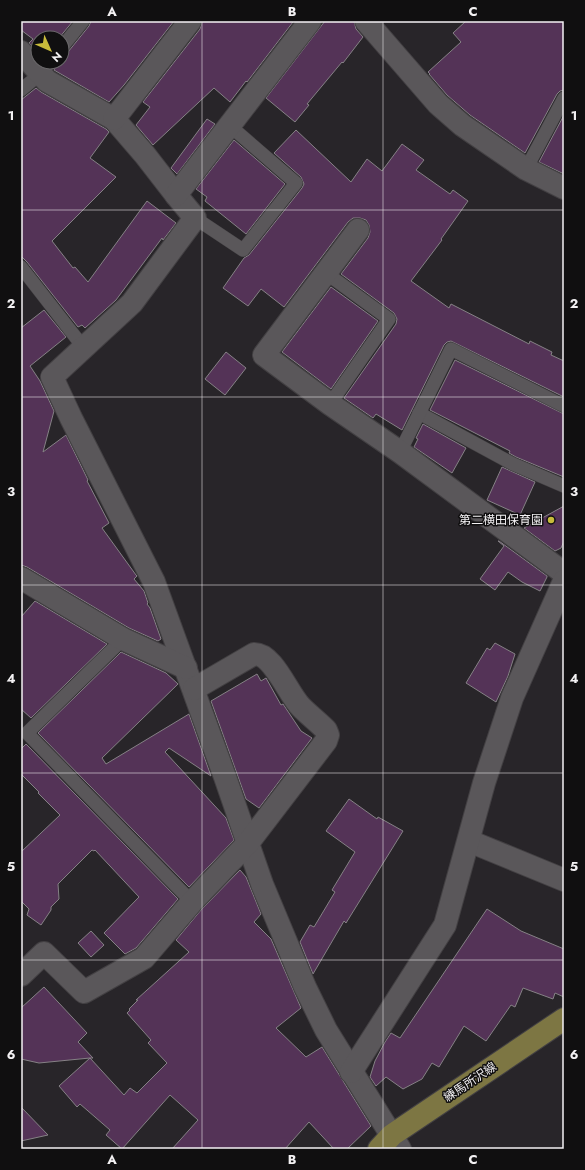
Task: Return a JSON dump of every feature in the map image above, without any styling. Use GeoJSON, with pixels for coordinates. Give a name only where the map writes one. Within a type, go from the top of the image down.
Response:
{"type":"FeatureCollection","features":[{"type":"Feature","properties":{"kind":"main road","name":"練馬所沢線"},"geometry":{"type":"LineString","coordinates":[[390,1144],[564,1019]]}},
{"type":"Feature","properties":{"kind":"street"},"geometry":{"type":"LineString","coordinates":[[114,119],[190,21]]}},
{"type":"Feature","properties":{"kind":"street"},"geometry":{"type":"LineString","coordinates":[[176,195],[310,21]]}},
{"type":"Feature","properties":{"kind":"street"},"geometry":{"type":"LineString","coordinates":[[366,21],[438,104],[462,125],[526,169],[564,188]]}},
{"type":"Feature","properties":{"kind":"street"},"geometry":{"type":"LineString","coordinates":[[21,52],[30,58]]}},
{"type":"Feature","properties":{"kind":"street"},"geometry":{"type":"LineString","coordinates":[[45,70],[47,81],[114,119],[195,218],[132,303],[52,377],[71,418],[154,582],[194,689],[262,884],[305,987],[326,1030],[352,1072],[390,1144]]}},
{"type":"Feature","properties":{"kind":"street"},"geometry":{"type":"LineString","coordinates":[[358,230],[264,355],[330,404],[400,452],[564,573]]}},
{"type":"Feature","properties":{"kind":"street"},"geometry":{"type":"LineString","coordinates":[[21,578],[123,640],[186,668]]}},
{"type":"Feature","properties":{"kind":"street"},"geometry":{"type":"LineString","coordinates":[[352,1072],[445,925],[484,783],[512,698],[564,581]]}},
{"type":"Feature","properties":{"kind":"street"},"geometry":{"type":"LineString","coordinates":[[21,975],[44,953],[84,992],[144,958],[192,902],[248,843],[326,741],[328,735],[326,730],[300,706],[268,660],[259,654],[254,654],[194,689]]}},
{"type":"Feature","properties":{"kind":"street"},"geometry":{"type":"LineString","coordinates":[[468,841],[564,880]]}},
{"type":"Feature","properties":{"kind":"lane"},"geometry":{"type":"LineString","coordinates":[[70,37],[83,21]]}},
{"type":"Feature","properties":{"kind":"lane"},"geometry":{"type":"LineString","coordinates":[[21,90],[43,70]]}},
{"type":"Feature","properties":{"kind":"lane"},"geometry":{"type":"LineString","coordinates":[[526,169],[564,98]]}},
{"type":"Feature","properties":{"kind":"lane"},"geometry":{"type":"LineString","coordinates":[[195,218],[243,250],[296,183],[229,125]]}},
{"type":"Feature","properties":{"kind":"lane"},"geometry":{"type":"LineString","coordinates":[[21,267],[84,348]]}},
{"type":"Feature","properties":{"kind":"lane"},"geometry":{"type":"LineString","coordinates":[[326,274],[388,319],[330,404]]}},
{"type":"Feature","properties":{"kind":"lane"},"geometry":{"type":"LineString","coordinates":[[400,452],[451,349],[564,406]]}},
{"type":"Feature","properties":{"kind":"lane"},"geometry":{"type":"LineString","coordinates":[[419,413],[513,464],[564,486]]}},
{"type":"Feature","properties":{"kind":"lane"},"geometry":{"type":"LineString","coordinates":[[123,640],[24,729],[192,902]]}},
{"type":"Feature","properties":{"kind":"building"},"geometry":{"type":"Polygon","coordinates":[[[21,21],[73,21],[66,30],[30,30],[30,37],[21,30],[21,21]]]}},
{"type":"Feature","properties":{"kind":"building"},"geometry":{"type":"Polygon","coordinates":[[[91,21],[174,21],[109,102],[54,70],[70,70],[70,50],[89,26],[91,21]]]}},
{"type":"Feature","properties":{"kind":"building"},"geometry":{"type":"Polygon","coordinates":[[[202,21],[293,22],[230,102],[214,88],[153,145],[136,125],[150,107],[143,102],[200,29],[202,21]]]}},
{"type":"Feature","properties":{"kind":"building"},"geometry":{"type":"Polygon","coordinates":[[[325,21],[354,21],[356,29],[363,37],[343,63],[342,62],[307,104],[309,105],[295,122],[266,98],[325,21]]]}},
{"type":"Feature","properties":{"kind":"building"},"geometry":{"type":"Polygon","coordinates":[[[466,21],[564,21],[564,90],[557,94],[525,153],[470,115],[447,95],[428,72],[461,42],[453,33],[466,21]]]}},
{"type":"Feature","properties":{"kind":"building"},"geometry":{"type":"Polygon","coordinates":[[[36,88],[109,132],[90,158],[116,177],[52,241],[73,268],[75,267],[88,282],[147,201],[176,223],[163,240],[162,238],[116,300],[85,328],[82,325],[78,327],[21,256],[21,100],[36,88]]]}},
{"type":"Feature","properties":{"kind":"building"},"geometry":{"type":"Polygon","coordinates":[[[564,115],[564,174],[539,162],[564,115]]]}},
{"type":"Feature","properties":{"kind":"building"},"geometry":{"type":"Polygon","coordinates":[[[207,119],[215,124],[177,174],[171,168],[207,119]]]}},
{"type":"Feature","properties":{"kind":"building"},"geometry":{"type":"Polygon","coordinates":[[[296,130],[351,182],[367,159],[382,171],[402,144],[424,160],[416,170],[450,194],[453,190],[468,201],[441,239],[442,240],[411,281],[449,308],[451,304],[529,344],[530,341],[552,352],[551,355],[564,361],[564,397],[451,341],[444,345],[402,430],[376,414],[373,418],[344,398],[396,324],[397,319],[394,313],[341,274],[368,238],[370,232],[369,225],[366,220],[360,218],[353,218],[348,222],[284,307],[261,289],[248,306],[223,288],[244,258],[249,255],[304,184],[301,177],[274,153],[296,130]]]}},
{"type":"Feature","properties":{"kind":"building"},"geometry":{"type":"Polygon","coordinates":[[[234,140],[285,184],[246,234],[205,201],[207,197],[196,189],[234,140]]]}},
{"type":"Feature","properties":{"kind":"building"},"geometry":{"type":"Polygon","coordinates":[[[331,287],[378,321],[331,389],[282,352],[331,287]]]}},
{"type":"Feature","properties":{"kind":"building"},"geometry":{"type":"Polygon","coordinates":[[[44,310],[66,337],[30,366],[40,381],[54,411],[43,452],[66,435],[88,480],[87,481],[109,523],[102,528],[137,576],[134,579],[144,591],[147,604],[150,608],[161,639],[158,641],[129,628],[27,567],[21,565],[21,328],[44,310]]]}},
{"type":"Feature","properties":{"kind":"building"},"geometry":{"type":"Polygon","coordinates":[[[226,352],[246,368],[225,395],[205,379],[226,352]]]}},
{"type":"Feature","properties":{"kind":"building"},"geometry":{"type":"Polygon","coordinates":[[[455,360],[564,414],[564,477],[516,457],[509,453],[510,451],[430,410],[455,360]]]}},
{"type":"Feature","properties":{"kind":"building"},"geometry":{"type":"Polygon","coordinates":[[[423,424],[466,448],[452,473],[414,447],[418,439],[416,438],[423,424]]]}},
{"type":"Feature","properties":{"kind":"building"},"geometry":{"type":"Polygon","coordinates":[[[502,467],[535,482],[520,515],[487,500],[502,467]]]}},
{"type":"Feature","properties":{"kind":"building"},"geometry":{"type":"Polygon","coordinates":[[[564,506],[564,541],[561,548],[555,551],[524,528],[564,506]]]}},
{"type":"Feature","properties":{"kind":"building"},"geometry":{"type":"Polygon","coordinates":[[[498,541],[547,576],[540,591],[522,582],[508,572],[495,590],[480,579],[504,546],[498,541]]]}},
{"type":"Feature","properties":{"kind":"building"},"geometry":{"type":"Polygon","coordinates":[[[35,601],[107,644],[31,718],[21,709],[21,617],[35,601]]]}},
{"type":"Feature","properties":{"kind":"building"},"geometry":{"type":"Polygon","coordinates":[[[495,643],[515,654],[508,676],[496,702],[466,683],[487,648],[490,650],[495,643]]]}},
{"type":"Feature","properties":{"kind":"building"},"geometry":{"type":"Polygon","coordinates":[[[121,652],[166,673],[178,684],[102,758],[106,764],[189,714],[211,776],[169,748],[165,752],[226,818],[234,840],[189,887],[38,733],[121,652]]]}},
{"type":"Feature","properties":{"kind":"building"},"geometry":{"type":"Polygon","coordinates":[[[257,674],[261,681],[266,678],[281,705],[283,704],[301,731],[312,738],[259,808],[246,799],[211,701],[257,674]]]}},
{"type":"Feature","properties":{"kind":"building"},"geometry":{"type":"Polygon","coordinates":[[[26,744],[178,899],[136,948],[125,954],[104,933],[139,897],[95,850],[92,850],[58,884],[59,899],[51,907],[51,910],[41,925],[27,915],[29,909],[21,901],[21,852],[60,815],[21,774],[21,749],[26,744]]]}},
{"type":"Feature","properties":{"kind":"building"},"geometry":{"type":"Polygon","coordinates":[[[349,799],[377,819],[378,817],[403,831],[346,923],[344,921],[313,974],[300,942],[310,925],[314,927],[335,892],[332,890],[355,852],[326,831],[349,799]]]}},
{"type":"Feature","properties":{"kind":"building"},"geometry":{"type":"Polygon","coordinates":[[[240,870],[246,877],[261,914],[254,922],[271,939],[301,1008],[276,1028],[306,1057],[322,1047],[371,1126],[347,1149],[334,1149],[309,1122],[285,1149],[172,1149],[198,1120],[170,1095],[122,1149],[106,1135],[110,1130],[80,1104],[77,1107],[59,1086],[90,1058],[124,1095],[130,1088],[137,1093],[167,1063],[148,1043],[151,1040],[127,1013],[138,1000],[136,1000],[189,952],[176,940],[201,910],[240,870]]]}},
{"type":"Feature","properties":{"kind":"building"},"geometry":{"type":"Polygon","coordinates":[[[487,909],[521,931],[564,949],[564,997],[555,993],[553,999],[523,988],[515,1007],[511,1005],[486,1041],[464,1026],[439,1067],[432,1063],[422,1079],[403,1089],[386,1077],[376,1086],[370,1077],[375,1061],[385,1042],[391,1033],[400,1038],[487,909]]]}},
{"type":"Feature","properties":{"kind":"building"},"geometry":{"type":"Polygon","coordinates":[[[91,931],[104,945],[91,957],[78,943],[91,931]]]}},
{"type":"Feature","properties":{"kind":"building"},"geometry":{"type":"Polygon","coordinates":[[[44,987],[87,1033],[78,1042],[93,1058],[39,1063],[21,1059],[21,1008],[44,987]]]}},
{"type":"Feature","properties":{"kind":"building"},"geometry":{"type":"Polygon","coordinates":[[[21,1107],[48,1135],[21,1141],[21,1107]]]}},
{"type":"Feature","properties":{"kind":"place","name":"第二横田保育園"},"geometry":{"type":"Point","coordinates":[551,520]}}]}
